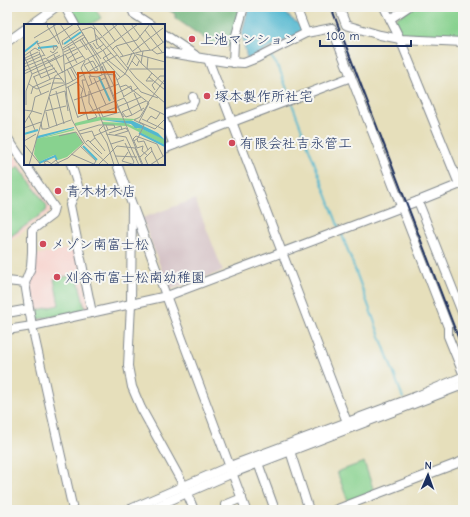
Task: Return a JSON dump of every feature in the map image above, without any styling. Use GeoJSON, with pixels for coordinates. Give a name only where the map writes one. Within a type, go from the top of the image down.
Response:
{"type":"FeatureCollection","features":[{"type":"Feature","properties":{"kind":"street"},"geometry":{"type":"LineString","coordinates":[[32,24],[43,11],[56,7]]}},
{"type":"Feature","properties":{"kind":"street"},"geometry":{"type":"LineString","coordinates":[[65,7],[74,24]]}},
{"type":"Feature","properties":{"kind":"street"},"geometry":{"type":"LineString","coordinates":[[131,7],[134,14],[149,24]]}},
{"type":"Feature","properties":{"kind":"street"},"geometry":{"type":"LineString","coordinates":[[233,63],[234,42],[244,7]]}},
{"type":"Feature","properties":{"kind":"street"},"geometry":{"type":"LineString","coordinates":[[296,7],[306,33]]}},
{"type":"Feature","properties":{"kind":"street"},"geometry":{"type":"LineString","coordinates":[[339,7],[346,25],[380,35],[400,39],[463,42]]}},
{"type":"Feature","properties":{"kind":"street"},"geometry":{"type":"LineString","coordinates":[[7,330],[32,326],[167,296],[461,184],[400,39],[384,7]]}},
{"type":"Feature","properties":{"kind":"street"},"geometry":{"type":"LineString","coordinates":[[390,19],[408,7]]}},
{"type":"Feature","properties":{"kind":"street"},"geometry":{"type":"LineString","coordinates":[[128,510],[185,489],[347,422],[417,396],[462,377],[463,374],[448,336],[448,327],[332,28],[306,33],[244,63],[233,63],[165,52]]}},
{"type":"Feature","properties":{"kind":"street"},"geometry":{"type":"LineString","coordinates":[[7,42],[24,30]]}},
{"type":"Feature","properties":{"kind":"street"},"geometry":{"type":"LineString","coordinates":[[165,35],[198,58]]}},
{"type":"Feature","properties":{"kind":"street"},"geometry":{"type":"LineString","coordinates":[[208,59],[347,422]]}},
{"type":"Feature","properties":{"kind":"street"},"geometry":{"type":"LineString","coordinates":[[165,149],[350,77]]}},
{"type":"Feature","properties":{"kind":"street"},"geometry":{"type":"LineString","coordinates":[[165,115],[192,105],[194,101],[193,97]]}},
{"type":"Feature","properties":{"kind":"street"},"geometry":{"type":"LineString","coordinates":[[165,123],[174,145]]}},
{"type":"Feature","properties":{"kind":"street"},"geometry":{"type":"LineString","coordinates":[[7,137],[24,162]]}},
{"type":"Feature","properties":{"kind":"street"},"geometry":{"type":"LineString","coordinates":[[26,165],[54,207],[52,215],[32,230],[32,267],[25,283],[32,326],[73,510]]}},
{"type":"Feature","properties":{"kind":"street"},"geometry":{"type":"LineString","coordinates":[[71,165],[78,186],[70,205],[92,313]]}},
{"type":"Feature","properties":{"kind":"street"},"geometry":{"type":"LineString","coordinates":[[119,165],[246,510]]}},
{"type":"Feature","properties":{"kind":"street"},"geometry":{"type":"LineString","coordinates":[[418,201],[463,315]]}},
{"type":"Feature","properties":{"kind":"street"},"geometry":{"type":"LineString","coordinates":[[132,202],[131,304],[128,366],[132,387],[140,408],[185,489],[194,510]]}},
{"type":"Feature","properties":{"kind":"street"},"geometry":{"type":"LineString","coordinates":[[7,280],[25,283]]}},
{"type":"Feature","properties":{"kind":"street"},"geometry":{"type":"LineString","coordinates":[[455,295],[463,292]]}},
{"type":"Feature","properties":{"kind":"street"},"geometry":{"type":"LineString","coordinates":[[7,313],[29,309]]}},
{"type":"Feature","properties":{"kind":"street"},"geometry":{"type":"LineString","coordinates":[[232,469],[258,463],[463,385]]}},
{"type":"Feature","properties":{"kind":"street"},"geometry":{"type":"LineString","coordinates":[[290,451],[310,510]]}},
{"type":"Feature","properties":{"kind":"street"},"geometry":{"type":"LineString","coordinates":[[335,510],[463,461]]}},
{"type":"Feature","properties":{"kind":"street"},"geometry":{"type":"LineString","coordinates":[[258,463],[275,510]]}},
{"type":"Feature","properties":{"kind":"street"},"geometry":{"type":"LineString","coordinates":[[148,510],[185,489]]}},
{"type":"Feature","properties":{"kind":"street"},"geometry":{"type":"LineString","coordinates":[[226,510],[225,505],[242,498]]}},
{"type":"Feature","properties":{"kind":"shaded area"},"geometry":{"type":"Polygon","coordinates":[[[7,144],[51,207],[49,213],[7,243],[7,144]]]}},
{"type":"Feature","properties":{"kind":"shaded area"},"geometry":{"type":"Polygon","coordinates":[[[195,199],[223,271],[169,290],[142,218],[195,199]]]}},
{"type":"Feature","properties":{"kind":"shaded area","name":"刈谷市富士松南幼稚園"},"geometry":{"type":"Polygon","coordinates":[[[77,247],[90,311],[33,322],[27,286],[34,255],[77,247]]]}},
{"type":"Feature","properties":{"kind":"green space"},"geometry":{"type":"Polygon","coordinates":[[[68,7],[94,7],[101,18],[91,24],[77,24],[68,7]]]}},
{"type":"Feature","properties":{"kind":"green space"},"geometry":{"type":"Polygon","coordinates":[[[164,7],[242,7],[232,47],[214,45],[175,18],[175,14],[164,7]]]}},
{"type":"Feature","properties":{"kind":"green space"},"geometry":{"type":"Polygon","coordinates":[[[413,7],[463,7],[463,38],[401,34],[394,20],[413,7]]]}},
{"type":"Feature","properties":{"kind":"green space"},"geometry":{"type":"Polygon","coordinates":[[[19,166],[47,206],[46,211],[7,239],[7,174],[19,166]]]}},
{"type":"Feature","properties":{"kind":"green space"},"geometry":{"type":"Polygon","coordinates":[[[77,274],[85,310],[35,320],[34,311],[59,305],[54,279],[77,274]]]}},
{"type":"Feature","properties":{"kind":"green space"},"geometry":{"type":"Polygon","coordinates":[[[364,462],[375,494],[349,504],[337,472],[364,462]]]}},
{"type":"Feature","properties":{"kind":"water"},"geometry":{"type":"Polygon","coordinates":[[[252,7],[282,7],[290,18],[301,25],[301,33],[247,59],[242,34],[248,9],[252,7]]]}},
{"type":"Feature","properties":{"kind":"waterway"},"geometry":{"type":"LineString","coordinates":[[271,54],[270,55],[279,68],[290,97]]}},
{"type":"Feature","properties":{"kind":"waterway"},"geometry":{"type":"LineString","coordinates":[[291,101],[339,228]]}},
{"type":"Feature","properties":{"kind":"waterway"},"geometry":{"type":"LineString","coordinates":[[341,232],[403,398]]}},
{"type":"Feature","properties":{"kind":"waterway"},"geometry":{"type":"LineString","coordinates":[[141,510],[146,508]]}},
{"type":"Feature","properties":{"kind":"railway"},"geometry":{"type":"LineString","coordinates":[[331,7],[463,350]]}},
{"type":"Feature","properties":{"kind":"place","name":"上池マンション"},"geometry":{"type":"Point","coordinates":[192,39]}},
{"type":"Feature","properties":{"kind":"place","name":"塚本製作所社宅"},"geometry":{"type":"Point","coordinates":[207,96]}},
{"type":"Feature","properties":{"kind":"place","name":"有限会社吉永管工"},"geometry":{"type":"Point","coordinates":[232,143]}},
{"type":"Feature","properties":{"kind":"place","name":"青木材木店"},"geometry":{"type":"Point","coordinates":[58,191]}},
{"type":"Feature","properties":{"kind":"place","name":"メゾン南富士松"},"geometry":{"type":"Point","coordinates":[43,244]}},
{"type":"Feature","properties":{"kind":"place","name":"刈谷市富士松南幼稚園"},"geometry":{"type":"Point","coordinates":[57,277]}}]}
